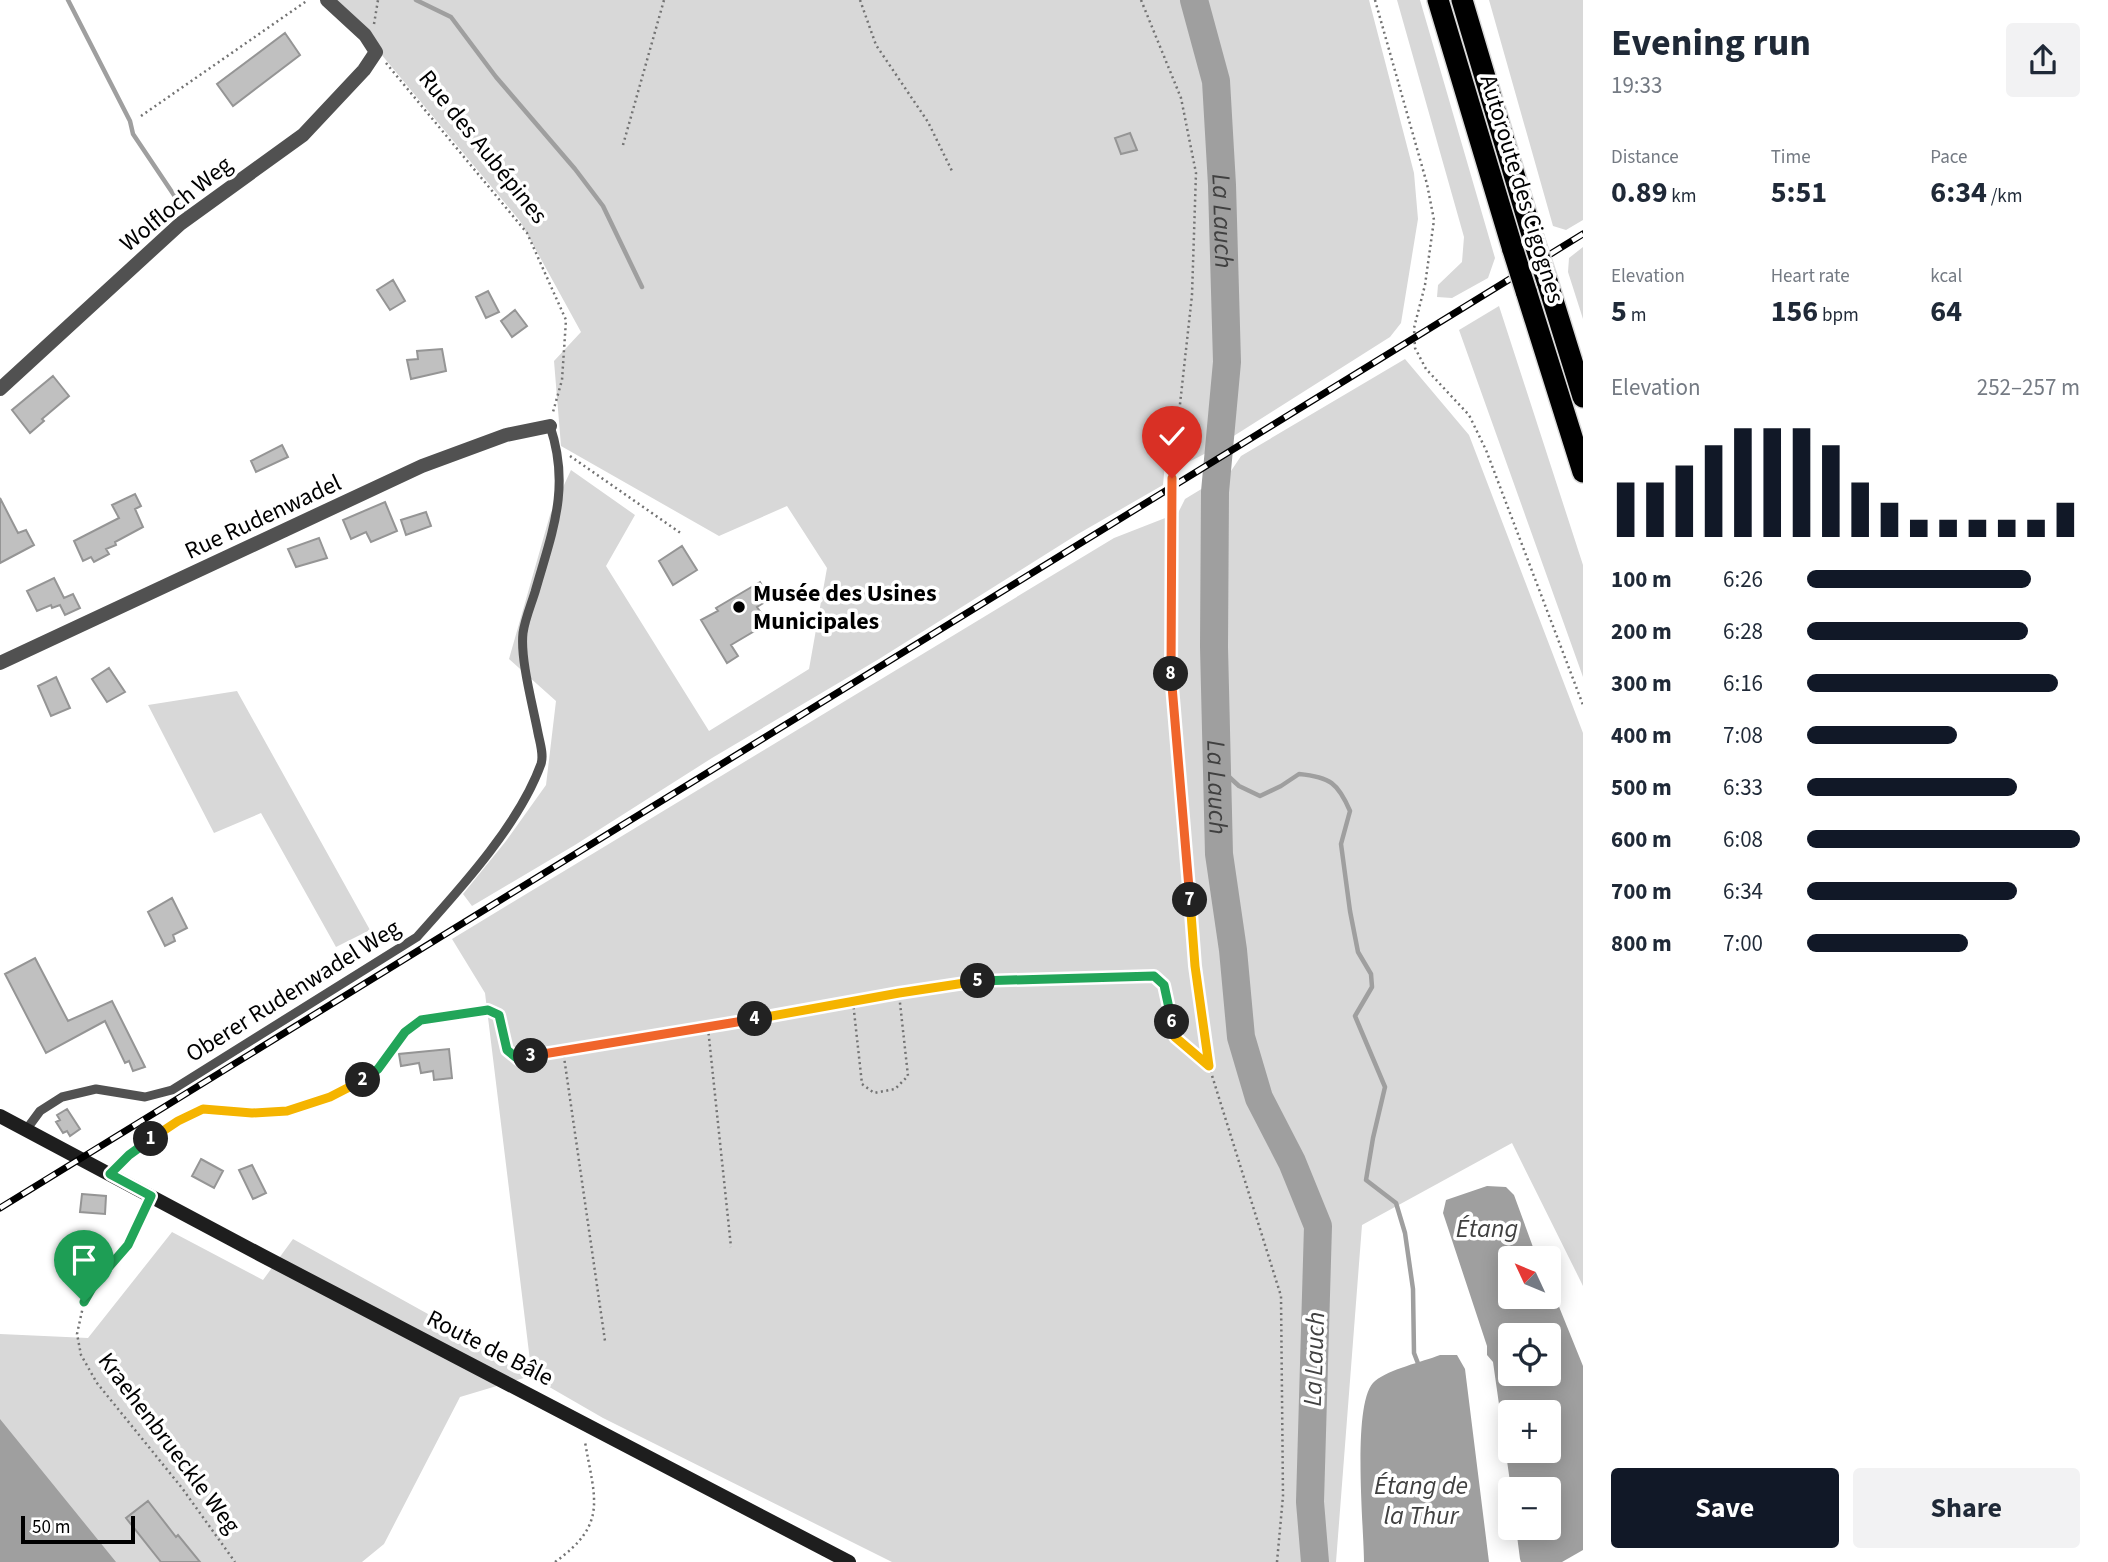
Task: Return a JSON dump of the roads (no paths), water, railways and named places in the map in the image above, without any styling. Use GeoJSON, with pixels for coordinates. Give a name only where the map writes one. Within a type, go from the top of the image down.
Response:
{"type":"FeatureCollection","features":[{"type":"Feature","properties":{"kind":"highway","name":"Autoroute des Cigognes"},"geometry":{"type":"LineString","coordinates":[[1438,0],[1583,472]]}},
{"type":"Feature","properties":{"kind":"highway","name":"Autoroute des Cigognes"},"geometry":{"type":"LineString","coordinates":[[1462,0],[1583,397]]}},
{"type":"Feature","properties":{"kind":"main road","name":"Route de Bâle"},"geometry":{"type":"LineString","coordinates":[[0,1116],[849,1562]]}},
{"type":"Feature","properties":{"kind":"street","name":"Wolfloch Weg"},"geometry":{"type":"LineString","coordinates":[[0,389],[180,225],[303,135],[363,69],[376,52],[365,34],[327,0]]}},
{"type":"Feature","properties":{"kind":"street","name":"Rue Rudenwadel"},"geometry":{"type":"LineString","coordinates":[[0,663],[422,466],[506,435],[550,426]]}},
{"type":"Feature","properties":{"kind":"lane","name":"Oberer Rudenwadel Weg"},"geometry":{"type":"LineString","coordinates":[[26,1130],[40,1111],[62,1097],[96,1090],[145,1097],[172,1090],[416,937],[446,905],[503,833],[531,791],[543,760],[526,667],[523,634],[557,516],[561,470],[550,426]]}},
{"type":"Feature","properties":{"kind":"water","name":"Étang"},"geometry":{"type":"Polygon","coordinates":[[[1487,1186],[1506,1187],[1514,1195],[1533,1246],[1498,1246],[1498,1309],[1560,1309],[1583,1366],[1583,1550],[1562,1562],[1521,1562],[1518,1540],[1561,1540],[1561,1477],[1509,1477],[1507,1463],[1561,1463],[1561,1400],[1498,1400],[1493,1362],[1487,1355],[1487,1346],[1443,1213],[1446,1200],[1487,1186]]]}},
{"type":"Feature","properties":{"kind":"water","name":"Étang de la Thur"},"geometry":{"type":"Polygon","coordinates":[[[1440,1355],[1457,1355],[1465,1369],[1489,1562],[1364,1562],[1360,1466],[1363,1412],[1368,1393],[1375,1381],[1381,1377],[1440,1355]]]}},
{"type":"Feature","properties":{"kind":"water"},"geometry":{"type":"Polygon","coordinates":[[[0,1419],[116,1562],[0,1562],[0,1419]]]}},
{"type":"Feature","properties":{"kind":"waterway"},"geometry":{"type":"LineString","coordinates":[[68,0],[130,121],[133,134],[184,210]]}},
{"type":"Feature","properties":{"kind":"waterway"},"geometry":{"type":"LineString","coordinates":[[416,0],[451,17],[496,77],[575,169],[603,206],[642,287]]}},
{"type":"Feature","properties":{"kind":"waterway","name":"La Lauch"},"geometry":{"type":"LineString","coordinates":[[1194,0],[1216,81],[1222,185],[1227,362],[1215,492],[1214,647],[1219,854],[1233,950],[1241,1037],[1259,1098],[1292,1162],[1318,1226],[1310,1502],[1315,1562]]}},
{"type":"Feature","properties":{"kind":"waterway"},"geometry":{"type":"LineString","coordinates":[[1216,765],[1239,786],[1260,796],[1299,774],[1318,777],[1337,788],[1350,811],[1341,844],[1358,952],[1371,974],[1372,987],[1355,1016],[1385,1087],[1366,1180],[1396,1203],[1405,1233],[1413,1289],[1414,1353],[1419,1366]]}},
{"type":"Feature","properties":{"kind":"railway"},"geometry":{"type":"LineString","coordinates":[[0,1208],[1583,234]]}},
{"type":"Feature","properties":{"kind":"place","name":"Musée des Usines Municipales"},"geometry":{"type":"Point","coordinates":[739,607]}}]}
